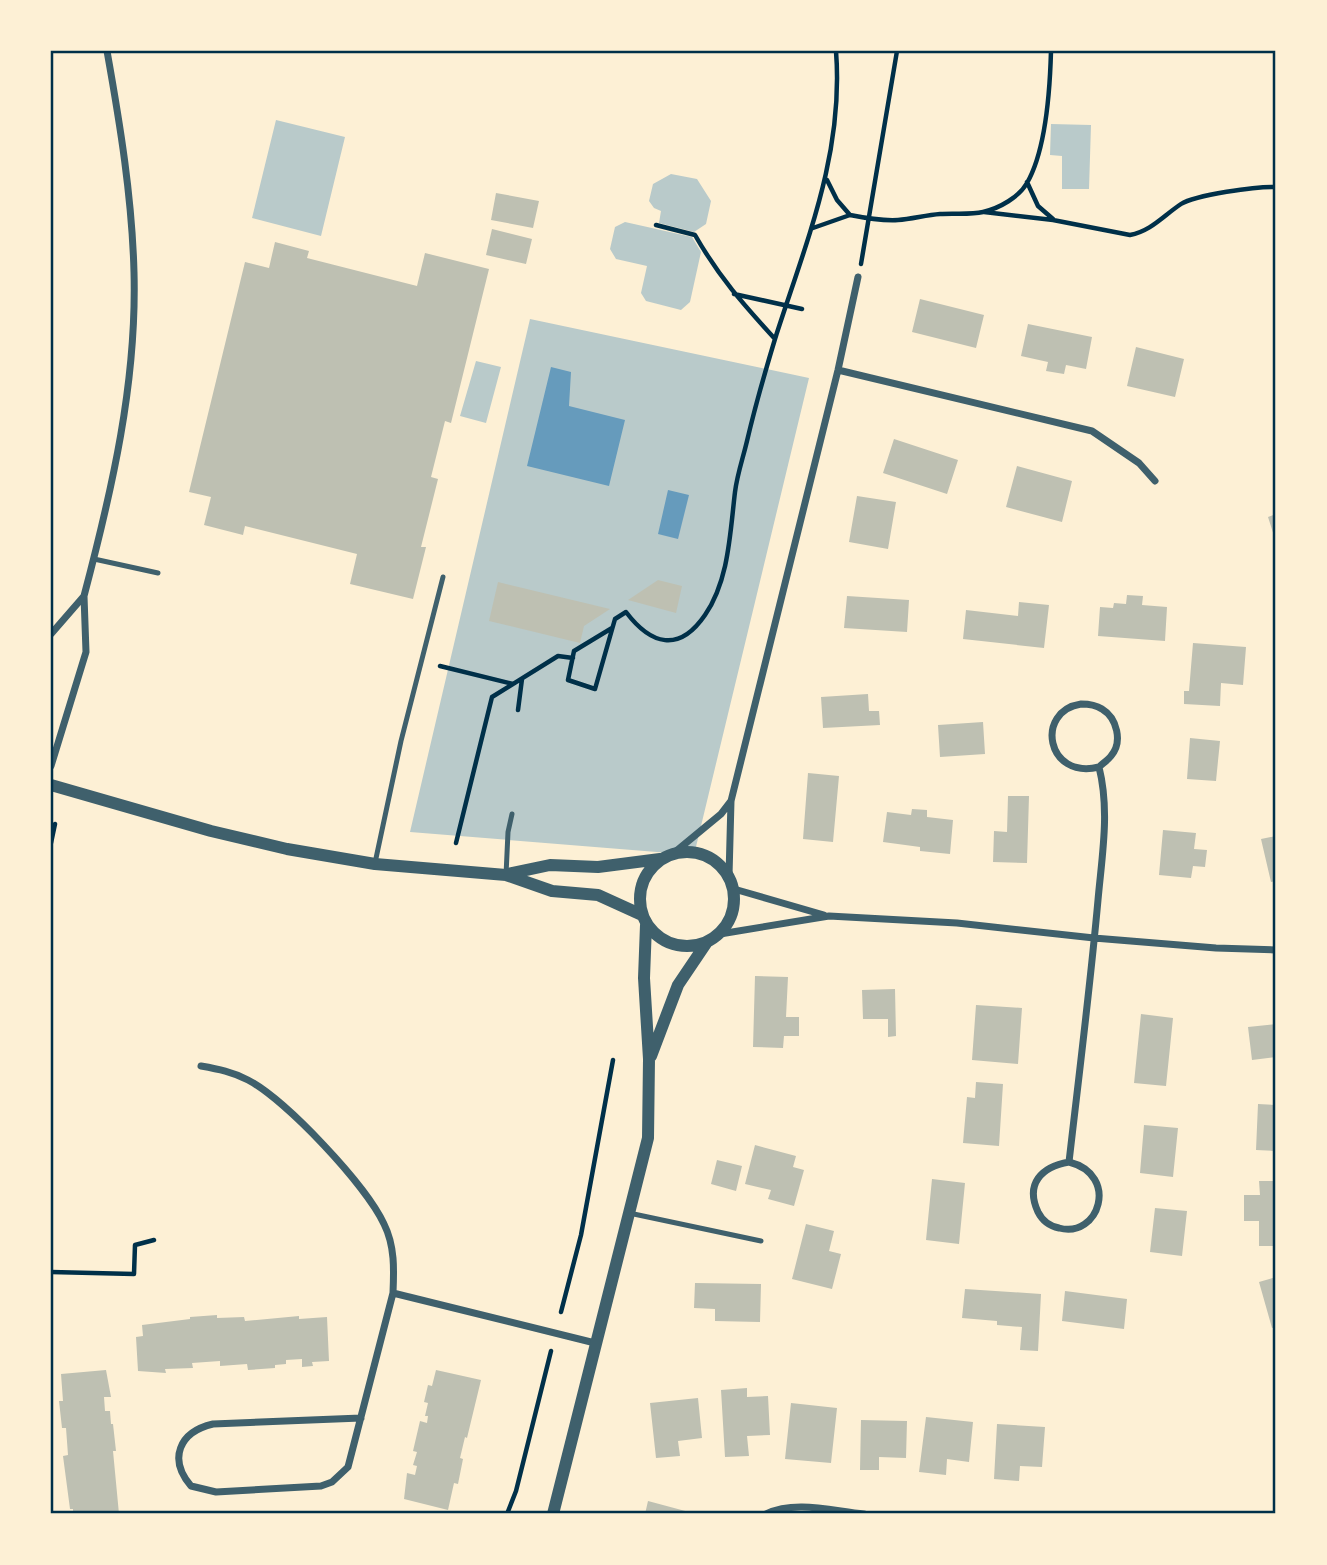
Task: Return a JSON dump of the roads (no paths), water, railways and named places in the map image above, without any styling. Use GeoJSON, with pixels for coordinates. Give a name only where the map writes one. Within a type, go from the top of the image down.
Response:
{"type":"FeatureCollection","features":[{"type":"Feature","properties":{"kind":"street"},"geometry":{"type":"LineString","coordinates":[[51,766],[86,652],[83,596],[114,476],[128,397],[134,273],[124,151],[107,51]]}},
{"type":"Feature","properties":{"kind":"street"},"geometry":{"type":"LineString","coordinates":[[729,876],[731,801],[838,370],[858,277]]}},
{"type":"Feature","properties":{"kind":"street"},"geometry":{"type":"LineString","coordinates":[[838,370],[1092,431],[1139,463],[1155,481]]}},
{"type":"Feature","properties":{"kind":"street"},"geometry":{"type":"LineString","coordinates":[[51,634],[83,596]]}},
{"type":"Feature","properties":{"kind":"street"},"geometry":{"type":"LineString","coordinates":[[1087,704],[1101,708],[1114,721],[1118,742],[1112,756],[1099,767],[1086,770],[1074,768],[1061,760],[1053,747],[1052,732],[1059,716],[1073,706],[1087,704]]}},
{"type":"Feature","properties":{"kind":"street"},"geometry":{"type":"LineString","coordinates":[[1069,1162],[1105,814],[1104,789],[1099,767]]}},
{"type":"Feature","properties":{"kind":"street"},"geometry":{"type":"LineString","coordinates":[[51,785],[211,831],[287,849],[375,864],[506,875],[552,891],[598,895],[644,920],[664,941],[693,947],[720,934],[729,922],[734,909],[734,889],[729,876],[708,856],[675,852]]}},
{"type":"Feature","properties":{"kind":"street"},"geometry":{"type":"LineString","coordinates":[[506,875],[550,865],[598,867],[660,859],[675,852],[721,814],[731,801]]}},
{"type":"Feature","properties":{"kind":"street"},"geometry":{"type":"LineString","coordinates":[[553,1514],[648,1138],[649,1059],[644,920],[639,902],[641,886],[648,871],[660,859]]}},
{"type":"Feature","properties":{"kind":"street"},"geometry":{"type":"LineString","coordinates":[[734,889],[828,916]]}},
{"type":"Feature","properties":{"kind":"street"},"geometry":{"type":"LineString","coordinates":[[720,934],[828,916],[957,923],[1094,938],[1276,950]]}},
{"type":"Feature","properties":{"kind":"street"},"geometry":{"type":"LineString","coordinates":[[649,1059],[678,985],[707,942]]}},
{"type":"Feature","properties":{"kind":"street"},"geometry":{"type":"LineString","coordinates":[[201,1066],[225,1070],[274,1097],[349,1172],[385,1225],[394,1263],[393,1293],[361,1418],[348,1467],[332,1482],[321,1486],[216,1493],[191,1486],[180,1468],[180,1447],[201,1427],[213,1424],[361,1418]]}},
{"type":"Feature","properties":{"kind":"street"},"geometry":{"type":"LineString","coordinates":[[1069,1162],[1080,1165],[1091,1173],[1099,1188],[1098,1205],[1092,1218],[1077,1228],[1062,1229],[1041,1218],[1033,1202],[1033,1188],[1040,1175],[1053,1165],[1069,1162]]}},
{"type":"Feature","properties":{"kind":"street"},"geometry":{"type":"LineString","coordinates":[[393,1293],[595,1343]]}},
{"type":"Feature","properties":{"kind":"street"},"geometry":{"type":"LineString","coordinates":[[766,1514],[777,1509],[799,1507],[864,1514]]}},
{"type":"Feature","properties":{"kind":"lane"},"geometry":{"type":"LineString","coordinates":[[94,559],[158,573]]}},
{"type":"Feature","properties":{"kind":"lane"},"geometry":{"type":"LineString","coordinates":[[375,864],[401,741],[443,576]]}},
{"type":"Feature","properties":{"kind":"lane"},"geometry":{"type":"LineString","coordinates":[[506,875],[508,832],[512,814]]}},
{"type":"Feature","properties":{"kind":"lane"},"geometry":{"type":"LineString","coordinates":[[628,1213],[761,1241]]}},
{"type":"Feature","properties":{"kind":"water"},"geometry":{"type":"Polygon","coordinates":[[[551,367],[571,372],[569,406],[625,420],[609,486],[527,466],[551,367]]]}},
{"type":"Feature","properties":{"kind":"water"},"geometry":{"type":"Polygon","coordinates":[[[668,490],[689,495],[678,539],[658,534],[668,490]]]}}]}
